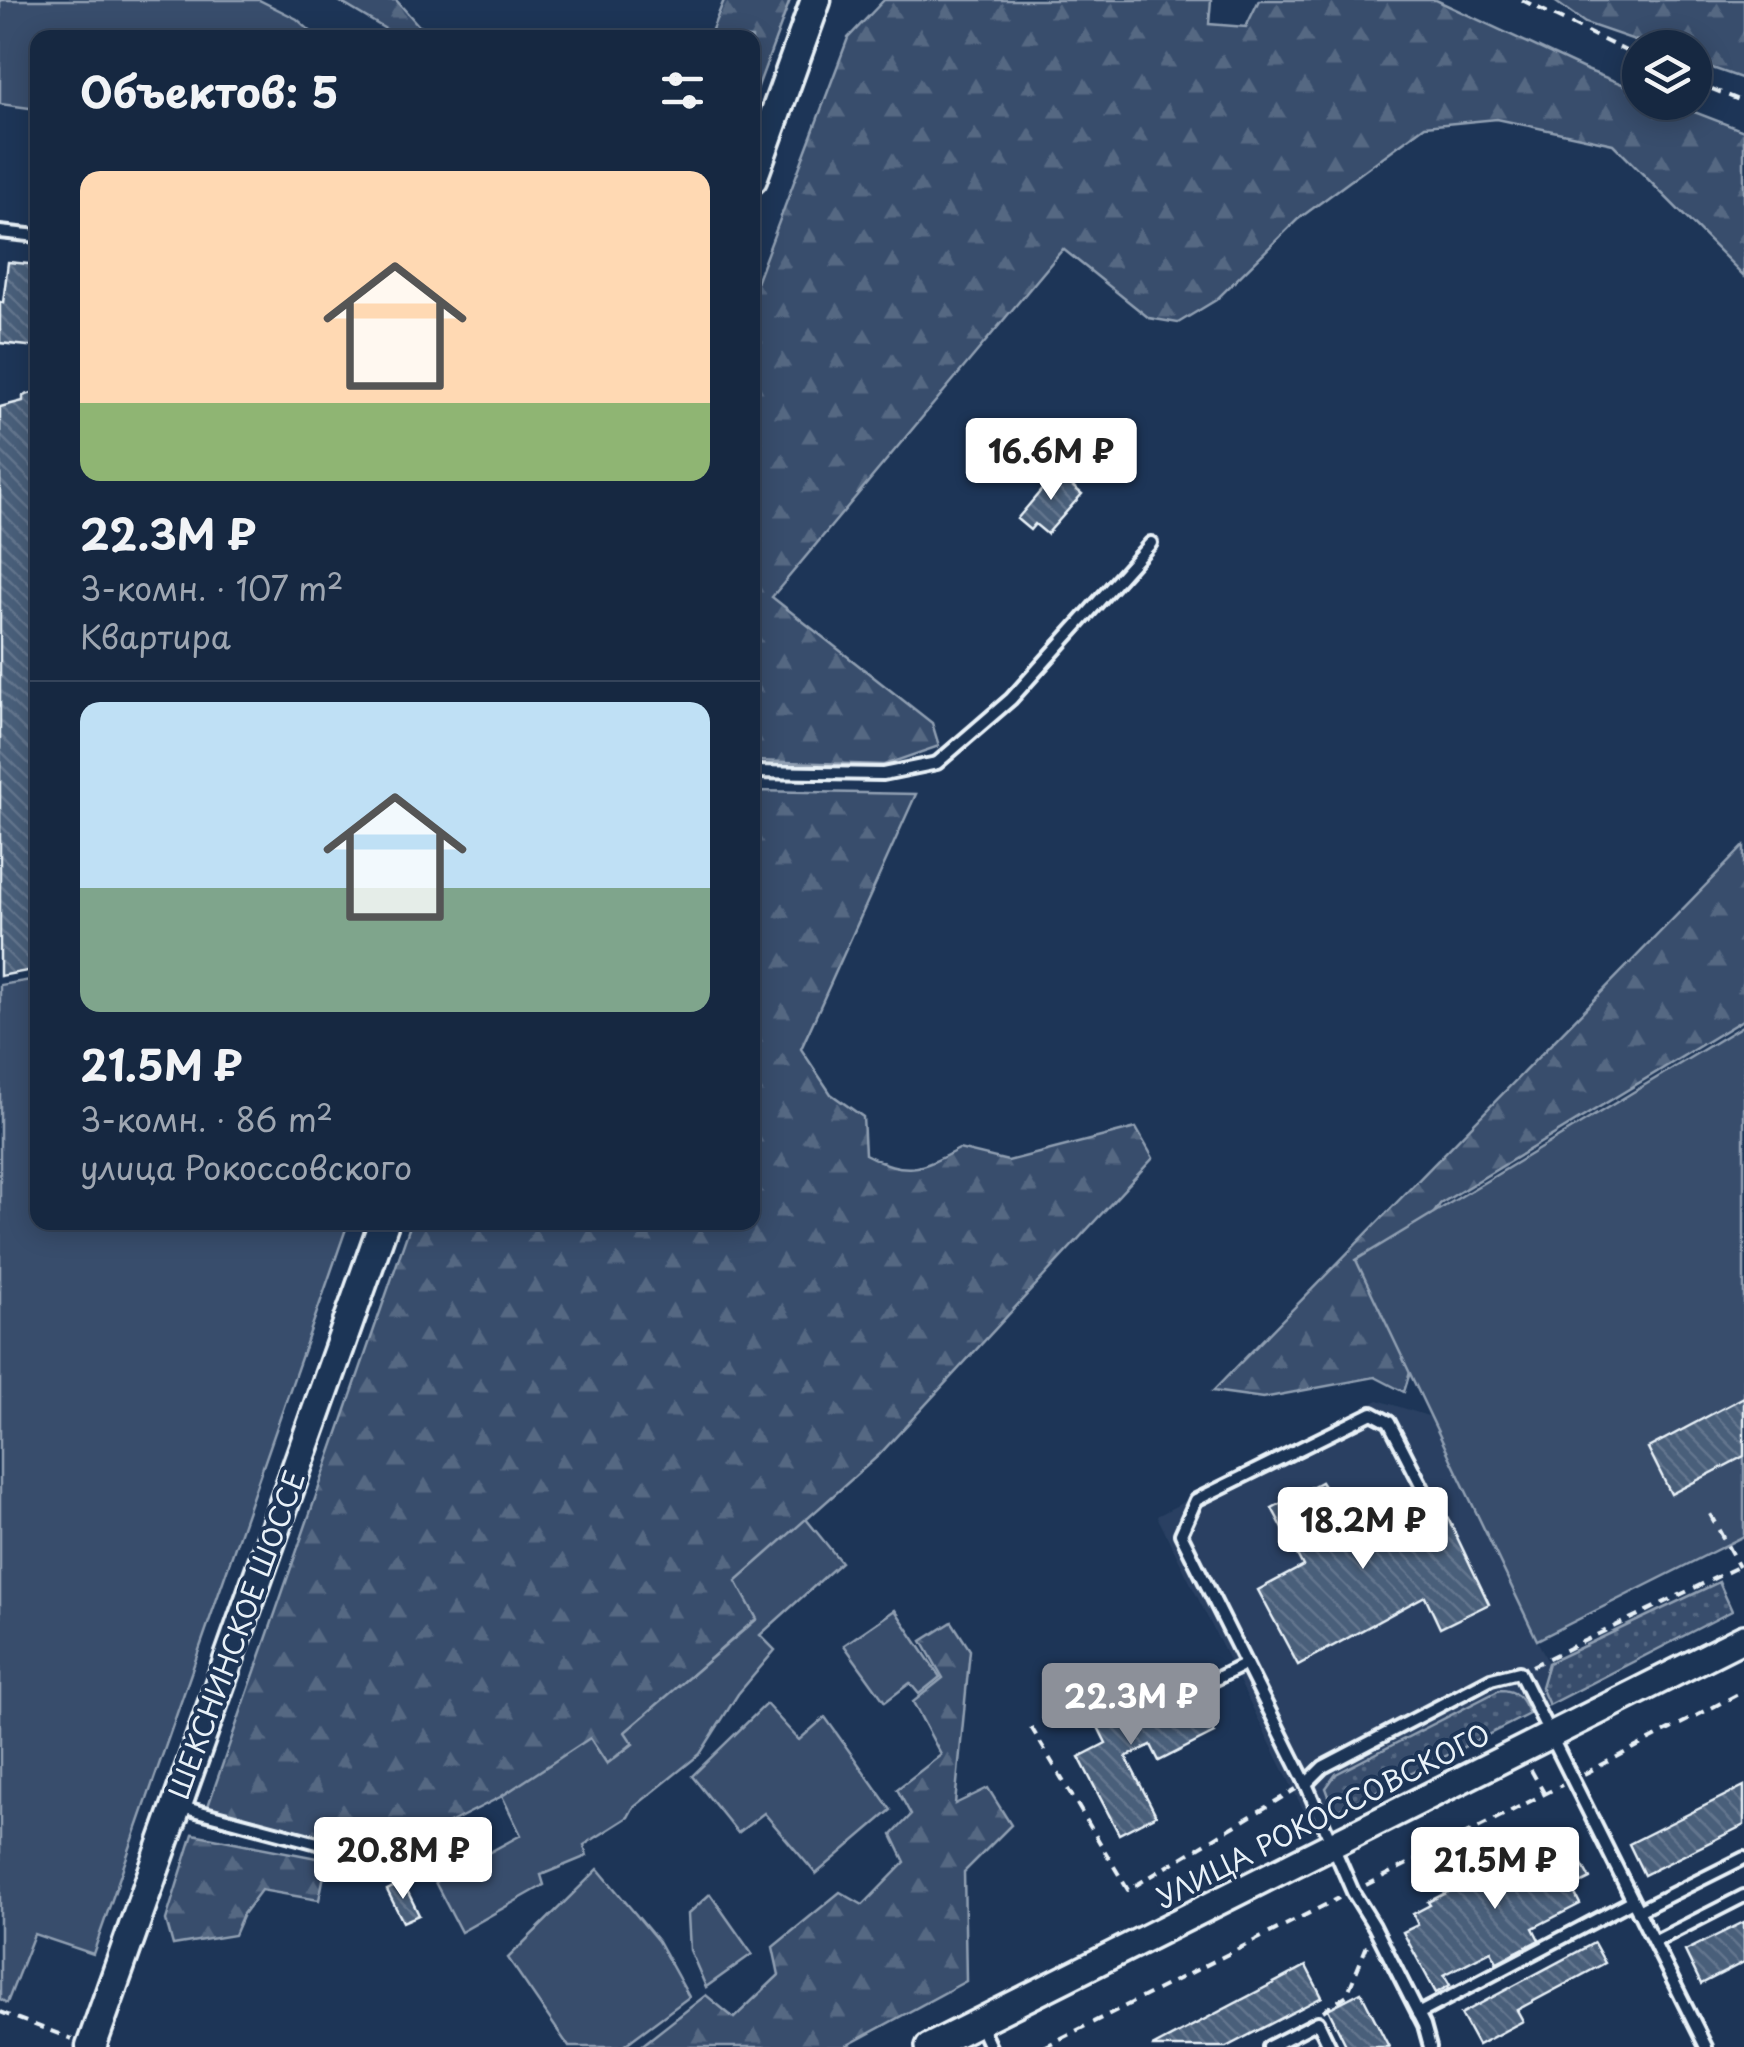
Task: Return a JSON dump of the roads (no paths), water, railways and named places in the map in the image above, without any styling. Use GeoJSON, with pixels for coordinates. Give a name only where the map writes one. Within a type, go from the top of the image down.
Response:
{"type":"FeatureCollection","features":[{"type":"Feature","properties":{"kind":"main road"},"geometry":{"type":"LineString","coordinates":[[760,157],[816,0]]}},
{"type":"Feature","properties":{"kind":"main road","name":"ШЕКСНИНСКОЕ ШОССЕ"},"geometry":{"type":"LineString","coordinates":[[91,2047],[381,1230]]}},
{"type":"Feature","properties":{"kind":"street","name":"УЛИЦА РОКОССОВСКОГО"},"geometry":{"type":"LineString","coordinates":[[929,2047],[1744,1638]]}},
{"type":"Feature","properties":{"kind":"lane"},"geometry":{"type":"LineString","coordinates":[[0,232],[30,235]]}},
{"type":"Feature","properties":{"kind":"lane"},"geometry":{"type":"LineString","coordinates":[[760,772],[883,774],[937,763],[1011,699],[1152,543]]}},
{"type":"Feature","properties":{"kind":"lane"},"geometry":{"type":"LineString","coordinates":[[1430,2047],[1418,2014],[1353,1892],[1306,1784],[1181,1534],[1196,1500],[1372,1412],[1389,1422],[1432,1506]]}},
{"type":"Feature","properties":{"kind":"lane"},"geometry":{"type":"LineString","coordinates":[[1169,1702],[1246,1664]]}},
{"type":"Feature","properties":{"kind":"lane"},"geometry":{"type":"LineString","coordinates":[[1306,1784],[1323,1767],[1490,1679],[1520,1672],[1706,2047]]}},
{"type":"Feature","properties":{"kind":"lane"},"geometry":{"type":"LineString","coordinates":[[177,1805],[340,1849],[367,1869]]}},
{"type":"Feature","properties":{"kind":"lane"},"geometry":{"type":"LineString","coordinates":[[1418,2014],[1635,1906],[1744,1858]]}},
{"type":"Feature","properties":{"kind":"lane"},"geometry":{"type":"LineString","coordinates":[[1654,1942],[1744,1896]]}},
{"type":"Feature","properties":{"kind":"lane"},"geometry":{"type":"LineString","coordinates":[[978,2022],[990,2047]]}},
{"type":"Feature","properties":{"kind":"lane"},"geometry":{"type":"LineString","coordinates":[[1269,2047],[1318,2022],[1330,2047]]}}]}
